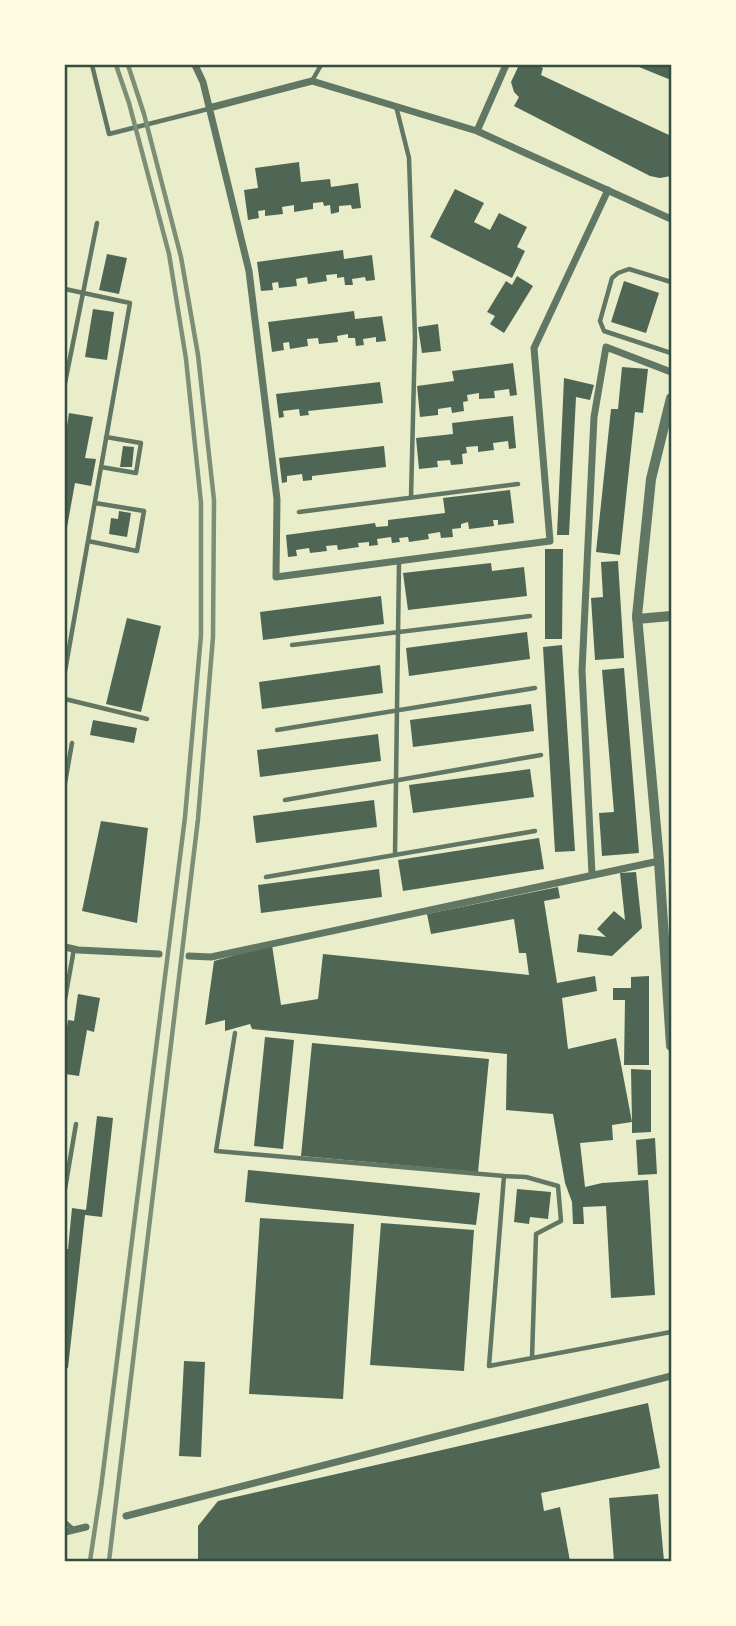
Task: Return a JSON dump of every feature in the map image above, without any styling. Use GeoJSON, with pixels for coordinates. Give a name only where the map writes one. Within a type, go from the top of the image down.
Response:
{"type":"FeatureCollection","features":[{"type":"Feature","properties":{"kind":"street"},"geometry":{"type":"LineString","coordinates":[[195,65],[203,82],[249,271],[277,499],[276,577],[550,541],[534,348],[608,190]]}},
{"type":"Feature","properties":{"kind":"street"},"geometry":{"type":"LineString","coordinates":[[477,131],[506,65]]}},
{"type":"Feature","properties":{"kind":"street"},"geometry":{"type":"LineString","coordinates":[[209,108],[312,81],[477,131],[671,219]]}},
{"type":"Feature","properties":{"kind":"street"},"geometry":{"type":"LineString","coordinates":[[592,874],[582,671],[594,417],[606,347],[671,372]]}},
{"type":"Feature","properties":{"kind":"street"},"geometry":{"type":"LineString","coordinates":[[671,398],[651,479],[637,619],[669,973],[671,1046]]}},
{"type":"Feature","properties":{"kind":"street"},"geometry":{"type":"LineString","coordinates":[[637,619],[671,616]]}},
{"type":"Feature","properties":{"kind":"street"},"geometry":{"type":"LineString","coordinates":[[189,956],[211,957],[671,859]]}},
{"type":"Feature","properties":{"kind":"street"},"geometry":{"type":"LineString","coordinates":[[65,947],[159,954]]}},
{"type":"Feature","properties":{"kind":"street"},"geometry":{"type":"LineString","coordinates":[[126,1516],[671,1376]]}},
{"type":"Feature","properties":{"kind":"street"},"geometry":{"type":"LineString","coordinates":[[65,1532],[86,1527]]}},
{"type":"Feature","properties":{"kind":"lane"},"geometry":{"type":"LineString","coordinates":[[92,65],[109,134],[209,108]]}},
{"type":"Feature","properties":{"kind":"lane"},"geometry":{"type":"LineString","coordinates":[[312,81],[320,65]]}},
{"type":"Feature","properties":{"kind":"lane"},"geometry":{"type":"LineString","coordinates":[[396,106],[410,158],[415,337],[411,497]]}},
{"type":"Feature","properties":{"kind":"lane"},"geometry":{"type":"LineString","coordinates":[[65,383],[97,223]]}},
{"type":"Feature","properties":{"kind":"lane"},"geometry":{"type":"LineString","coordinates":[[671,282],[629,269],[618,273],[612,278],[600,321],[604,331],[671,353]]}},
{"type":"Feature","properties":{"kind":"lane"},"geometry":{"type":"LineString","coordinates":[[65,289],[130,303],[65,671]]}},
{"type":"Feature","properties":{"kind":"lane"},"geometry":{"type":"LineString","coordinates":[[101,467],[136,473],[141,443],[106,436]]}},
{"type":"Feature","properties":{"kind":"lane"},"geometry":{"type":"LineString","coordinates":[[299,512],[518,484]]}},
{"type":"Feature","properties":{"kind":"lane"},"geometry":{"type":"LineString","coordinates":[[88,541],[137,551],[144,511],[94,503]]}},
{"type":"Feature","properties":{"kind":"lane"},"geometry":{"type":"LineString","coordinates":[[396,855],[398,561]]}},
{"type":"Feature","properties":{"kind":"lane"},"geometry":{"type":"LineString","coordinates":[[292,645],[530,616]]}},
{"type":"Feature","properties":{"kind":"lane"},"geometry":{"type":"LineString","coordinates":[[277,730],[535,688]]}},
{"type":"Feature","properties":{"kind":"lane"},"geometry":{"type":"LineString","coordinates":[[65,699],[147,719]]}},
{"type":"Feature","properties":{"kind":"lane"},"geometry":{"type":"LineString","coordinates":[[65,783],[72,743]]}},
{"type":"Feature","properties":{"kind":"lane"},"geometry":{"type":"LineString","coordinates":[[285,800],[541,755]]}},
{"type":"Feature","properties":{"kind":"lane"},"geometry":{"type":"LineString","coordinates":[[266,877],[535,831]]}},
{"type":"Feature","properties":{"kind":"lane"},"geometry":{"type":"LineString","coordinates":[[65,999],[74,949]]}},
{"type":"Feature","properties":{"kind":"lane"},"geometry":{"type":"LineString","coordinates":[[234,1033],[216,1151],[526,1177],[558,1186],[561,1222],[536,1234],[532,1358]]}},
{"type":"Feature","properties":{"kind":"lane"},"geometry":{"type":"LineString","coordinates":[[65,1189],[76,1124]]}},
{"type":"Feature","properties":{"kind":"lane"},"geometry":{"type":"LineString","coordinates":[[504,1176],[489,1366],[671,1332]]}},
{"type":"Feature","properties":{"kind":"lane"},"geometry":{"type":"LineString","coordinates":[[65,1522],[74,1530]]}},
{"type":"Feature","properties":{"kind":"building"},"geometry":{"type":"Polygon","coordinates":[[[519,65],[537,65],[543,68],[541,75],[671,136],[671,176],[650,176],[514,106],[519,97],[511,82],[519,65]]]}},
{"type":"Feature","properties":{"kind":"building"},"geometry":{"type":"Polygon","coordinates":[[[634,65],[671,65],[671,80],[634,65]]]}},
{"type":"Feature","properties":{"kind":"building"},"geometry":{"type":"Polygon","coordinates":[[[299,162],[301,182],[330,179],[331,187],[358,183],[361,208],[339,206],[339,212],[331,214],[330,205],[324,206],[323,202],[313,203],[313,209],[294,212],[294,205],[282,207],[283,214],[265,216],[265,210],[258,211],[259,218],[248,220],[244,190],[258,188],[255,168],[299,162]]]}},
{"type":"Feature","properties":{"kind":"building"},"geometry":{"type":"Polygon","coordinates":[[[455,189],[484,203],[474,222],[490,230],[499,213],[527,227],[517,247],[525,251],[512,278],[430,237],[455,189]]]}},
{"type":"Feature","properties":{"kind":"building"},"geometry":{"type":"Polygon","coordinates":[[[343,250],[344,259],[372,255],[375,280],[366,281],[365,277],[352,279],[353,285],[345,285],[344,277],[337,278],[337,274],[326,275],[327,281],[308,284],[307,277],[296,279],[297,286],[279,288],[278,282],[272,283],[273,290],[261,291],[257,262],[343,250]]]}},
{"type":"Feature","properties":{"kind":"building"},"geometry":{"type":"Polygon","coordinates":[[[107,254],[127,258],[119,294],[99,290],[107,254]]]}},
{"type":"Feature","properties":{"kind":"building"},"geometry":{"type":"Polygon","coordinates":[[[517,276],[533,286],[504,333],[490,324],[495,316],[487,312],[506,281],[512,285],[517,276]]]}},
{"type":"Feature","properties":{"kind":"building"},"geometry":{"type":"Polygon","coordinates":[[[624,281],[659,293],[646,333],[611,322],[624,281]]]}},
{"type":"Feature","properties":{"kind":"building"},"geometry":{"type":"Polygon","coordinates":[[[93,309],[114,312],[107,360],[85,357],[93,309]]]}},
{"type":"Feature","properties":{"kind":"building"},"geometry":{"type":"Polygon","coordinates":[[[354,311],[355,319],[382,316],[386,341],[376,342],[376,337],[363,339],[364,345],[356,346],[355,338],[348,338],[348,334],[337,336],[338,342],[319,344],[318,338],[307,339],[308,346],[290,349],[289,342],[283,343],[284,350],[272,352],[268,322],[354,311]]]}},
{"type":"Feature","properties":{"kind":"building"},"geometry":{"type":"Polygon","coordinates":[[[438,324],[441,351],[422,353],[418,327],[438,324]]]}},
{"type":"Feature","properties":{"kind":"building"},"geometry":{"type":"Polygon","coordinates":[[[513,363],[517,395],[510,396],[509,389],[494,391],[495,398],[479,399],[479,393],[467,395],[468,401],[463,402],[464,411],[452,413],[451,407],[438,409],[438,415],[420,417],[417,386],[454,381],[452,371],[513,363]]]}},
{"type":"Feature","properties":{"kind":"building"},"geometry":{"type":"Polygon","coordinates":[[[622,367],[648,369],[643,413],[635,412],[620,555],[596,552],[611,409],[618,409],[622,367]]]}},
{"type":"Feature","properties":{"kind":"building"},"geometry":{"type":"Polygon","coordinates":[[[564,378],[594,385],[590,400],[576,397],[569,535],[557,535],[564,378]]]}},
{"type":"Feature","properties":{"kind":"building"},"geometry":{"type":"Polygon","coordinates":[[[380,382],[383,403],[308,411],[309,415],[300,416],[299,409],[283,411],[284,417],[279,418],[276,394],[380,382]]]}},
{"type":"Feature","properties":{"kind":"building"},"geometry":{"type":"Polygon","coordinates":[[[69,413],[93,417],[85,458],[96,459],[91,486],[75,483],[65,533],[65,439],[69,413]]]}},
{"type":"Feature","properties":{"kind":"building"},"geometry":{"type":"Polygon","coordinates":[[[513,416],[516,448],[509,449],[508,441],[493,443],[494,450],[478,452],[478,446],[466,447],[467,453],[462,454],[463,464],[451,465],[450,460],[437,461],[438,467],[419,469],[416,438],[453,434],[452,423],[513,416]]]}},
{"type":"Feature","properties":{"kind":"building"},"geometry":{"type":"Polygon","coordinates":[[[123,446],[134,447],[132,467],[120,467],[123,446]]]}},
{"type":"Feature","properties":{"kind":"building"},"geometry":{"type":"Polygon","coordinates":[[[384,446],[386,467],[312,476],[312,480],[303,481],[302,474],[287,476],[287,482],[282,483],[279,458],[384,446]]]}},
{"type":"Feature","properties":{"kind":"building"},"geometry":{"type":"Polygon","coordinates":[[[510,490],[514,523],[498,525],[498,520],[493,520],[494,526],[469,529],[468,522],[461,524],[461,528],[452,529],[453,537],[441,538],[440,532],[428,534],[429,539],[409,542],[408,537],[399,538],[400,542],[392,543],[391,537],[377,539],[378,545],[358,543],[359,547],[338,550],[337,545],[326,546],[327,551],[310,553],[309,548],[296,550],[297,556],[288,557],[286,535],[375,523],[376,527],[388,526],[388,520],[445,513],[443,498],[510,490]]]}},
{"type":"Feature","properties":{"kind":"building"},"geometry":{"type":"Polygon","coordinates":[[[119,511],[131,513],[127,537],[109,534],[111,518],[118,519],[119,511]]]}},
{"type":"Feature","properties":{"kind":"building"},"geometry":{"type":"Polygon","coordinates":[[[545,549],[563,549],[562,639],[545,639],[545,549]]]}},
{"type":"Feature","properties":{"kind":"building"},"geometry":{"type":"Polygon","coordinates":[[[618,561],[624,658],[595,660],[591,598],[603,597],[601,562],[618,561]]]}},
{"type":"Feature","properties":{"kind":"building"},"geometry":{"type":"Polygon","coordinates":[[[491,563],[492,571],[524,567],[527,596],[408,610],[403,573],[491,563]]]}},
{"type":"Feature","properties":{"kind":"building"},"geometry":{"type":"Polygon","coordinates":[[[381,596],[384,624],[263,640],[260,612],[381,596]]]}},
{"type":"Feature","properties":{"kind":"building"},"geometry":{"type":"Polygon","coordinates":[[[127,618],[161,626],[141,712],[106,704],[127,618]]]}},
{"type":"Feature","properties":{"kind":"building"},"geometry":{"type":"Polygon","coordinates":[[[527,632],[530,659],[409,676],[406,648],[527,632]]]}},
{"type":"Feature","properties":{"kind":"building"},"geometry":{"type":"Polygon","coordinates":[[[562,645],[575,851],[555,852],[543,647],[562,645]]]}},
{"type":"Feature","properties":{"kind":"building"},"geometry":{"type":"Polygon","coordinates":[[[380,665],[383,693],[262,709],[259,682],[380,665]]]}},
{"type":"Feature","properties":{"kind":"building"},"geometry":{"type":"Polygon","coordinates":[[[624,668],[639,853],[602,856],[599,813],[614,812],[602,670],[624,668]]]}},
{"type":"Feature","properties":{"kind":"building"},"geometry":{"type":"Polygon","coordinates":[[[531,704],[534,731],[413,747],[410,720],[531,704]]]}},
{"type":"Feature","properties":{"kind":"building"},"geometry":{"type":"Polygon","coordinates":[[[93,720],[137,728],[134,743],[90,735],[93,720]]]}},
{"type":"Feature","properties":{"kind":"building"},"geometry":{"type":"Polygon","coordinates":[[[378,734],[381,761],[260,777],[257,750],[378,734]]]}},
{"type":"Feature","properties":{"kind":"building"},"geometry":{"type":"Polygon","coordinates":[[[530,769],[534,797],[413,813],[409,785],[530,769]]]}},
{"type":"Feature","properties":{"kind":"building"},"geometry":{"type":"Polygon","coordinates":[[[374,800],[377,827],[256,843],[253,816],[374,800]]]}},
{"type":"Feature","properties":{"kind":"building"},"geometry":{"type":"Polygon","coordinates":[[[101,821],[148,828],[137,923],[82,911],[101,821]]]}},
{"type":"Feature","properties":{"kind":"building"},"geometry":{"type":"Polygon","coordinates":[[[539,838],[544,869],[403,891],[398,860],[539,838]]]}},
{"type":"Feature","properties":{"kind":"building"},"geometry":{"type":"Polygon","coordinates":[[[379,869],[382,897],[261,913],[258,885],[379,869]]]}},
{"type":"Feature","properties":{"kind":"building"},"geometry":{"type":"Polygon","coordinates":[[[636,872],[642,928],[612,956],[577,952],[579,934],[606,937],[597,929],[614,911],[625,920],[620,873],[636,872]]]}},
{"type":"Feature","properties":{"kind":"building"},"geometry":{"type":"Polygon","coordinates":[[[558,887],[560,898],[544,901],[557,983],[595,976],[597,991],[562,998],[568,1049],[616,1038],[632,1122],[612,1125],[613,1140],[580,1143],[585,1187],[648,1180],[655,1295],[611,1298],[606,1206],[583,1207],[584,1224],[573,1224],[572,1202],[565,1183],[553,1114],[506,1110],[507,1054],[252,1029],[250,1024],[225,1031],[225,1020],[205,1025],[214,961],[272,945],[281,1005],[318,999],[323,954],[529,975],[526,953],[519,953],[514,919],[431,934],[427,914],[558,887]]]}},
{"type":"Feature","properties":{"kind":"building"},"geometry":{"type":"Polygon","coordinates":[[[649,976],[649,1065],[624,1065],[625,1000],[613,1000],[613,988],[631,988],[631,977],[649,976]]]}},
{"type":"Feature","properties":{"kind":"building"},"geometry":{"type":"Polygon","coordinates":[[[78,994],[100,998],[94,1032],[87,1030],[79,1076],[65,1074],[68,1020],[74,1021],[78,994]]]}},
{"type":"Feature","properties":{"kind":"building"},"geometry":{"type":"Polygon","coordinates":[[[265,1037],[294,1040],[283,1149],[254,1146],[265,1037]]]}},
{"type":"Feature","properties":{"kind":"building"},"geometry":{"type":"Polygon","coordinates":[[[312,1043],[489,1059],[478,1172],[301,1156],[312,1043]]]}},
{"type":"Feature","properties":{"kind":"building"},"geometry":{"type":"Polygon","coordinates":[[[631,1069],[651,1070],[651,1132],[632,1133],[631,1069]]]}},
{"type":"Feature","properties":{"kind":"building"},"geometry":{"type":"Polygon","coordinates":[[[97,1116],[113,1118],[102,1217],[85,1215],[68,1368],[65,1367],[65,1249],[68,1249],[72,1208],[86,1210],[97,1116]]]}},
{"type":"Feature","properties":{"kind":"building"},"geometry":{"type":"Polygon","coordinates":[[[655,1138],[657,1174],[638,1175],[636,1140],[655,1138]]]}},
{"type":"Feature","properties":{"kind":"building"},"geometry":{"type":"Polygon","coordinates":[[[248,1170],[480,1193],[476,1225],[245,1202],[248,1170]]]}},
{"type":"Feature","properties":{"kind":"building"},"geometry":{"type":"Polygon","coordinates":[[[517,1189],[551,1192],[548,1219],[530,1217],[529,1224],[514,1222],[517,1189]]]}},
{"type":"Feature","properties":{"kind":"building"},"geometry":{"type":"Polygon","coordinates":[[[260,1218],[354,1224],[343,1399],[249,1394],[260,1218]]]}},
{"type":"Feature","properties":{"kind":"building"},"geometry":{"type":"Polygon","coordinates":[[[381,1223],[474,1230],[464,1371],[370,1365],[381,1223]]]}},
{"type":"Feature","properties":{"kind":"building"},"geometry":{"type":"Polygon","coordinates":[[[184,1361],[205,1362],[201,1457],[179,1456],[184,1361]]]}},
{"type":"Feature","properties":{"kind":"building"},"geometry":{"type":"Polygon","coordinates":[[[648,1403],[660,1468],[541,1493],[544,1511],[560,1507],[570,1561],[198,1561],[198,1526],[218,1501],[648,1403]]]}},
{"type":"Feature","properties":{"kind":"building"},"geometry":{"type":"Polygon","coordinates":[[[658,1494],[664,1561],[614,1561],[609,1498],[658,1494]]]}},
{"type":"Feature","properties":{"kind":"railway"},"geometry":{"type":"LineString","coordinates":[[90,1561],[185,817],[201,635],[201,503],[186,359],[169,254],[129,103],[116,65]]}},
{"type":"Feature","properties":{"kind":"railway"},"geometry":{"type":"LineString","coordinates":[[109,1561],[198,819],[213,637],[214,500],[198,355],[181,257],[144,114],[128,65]]}}]}
